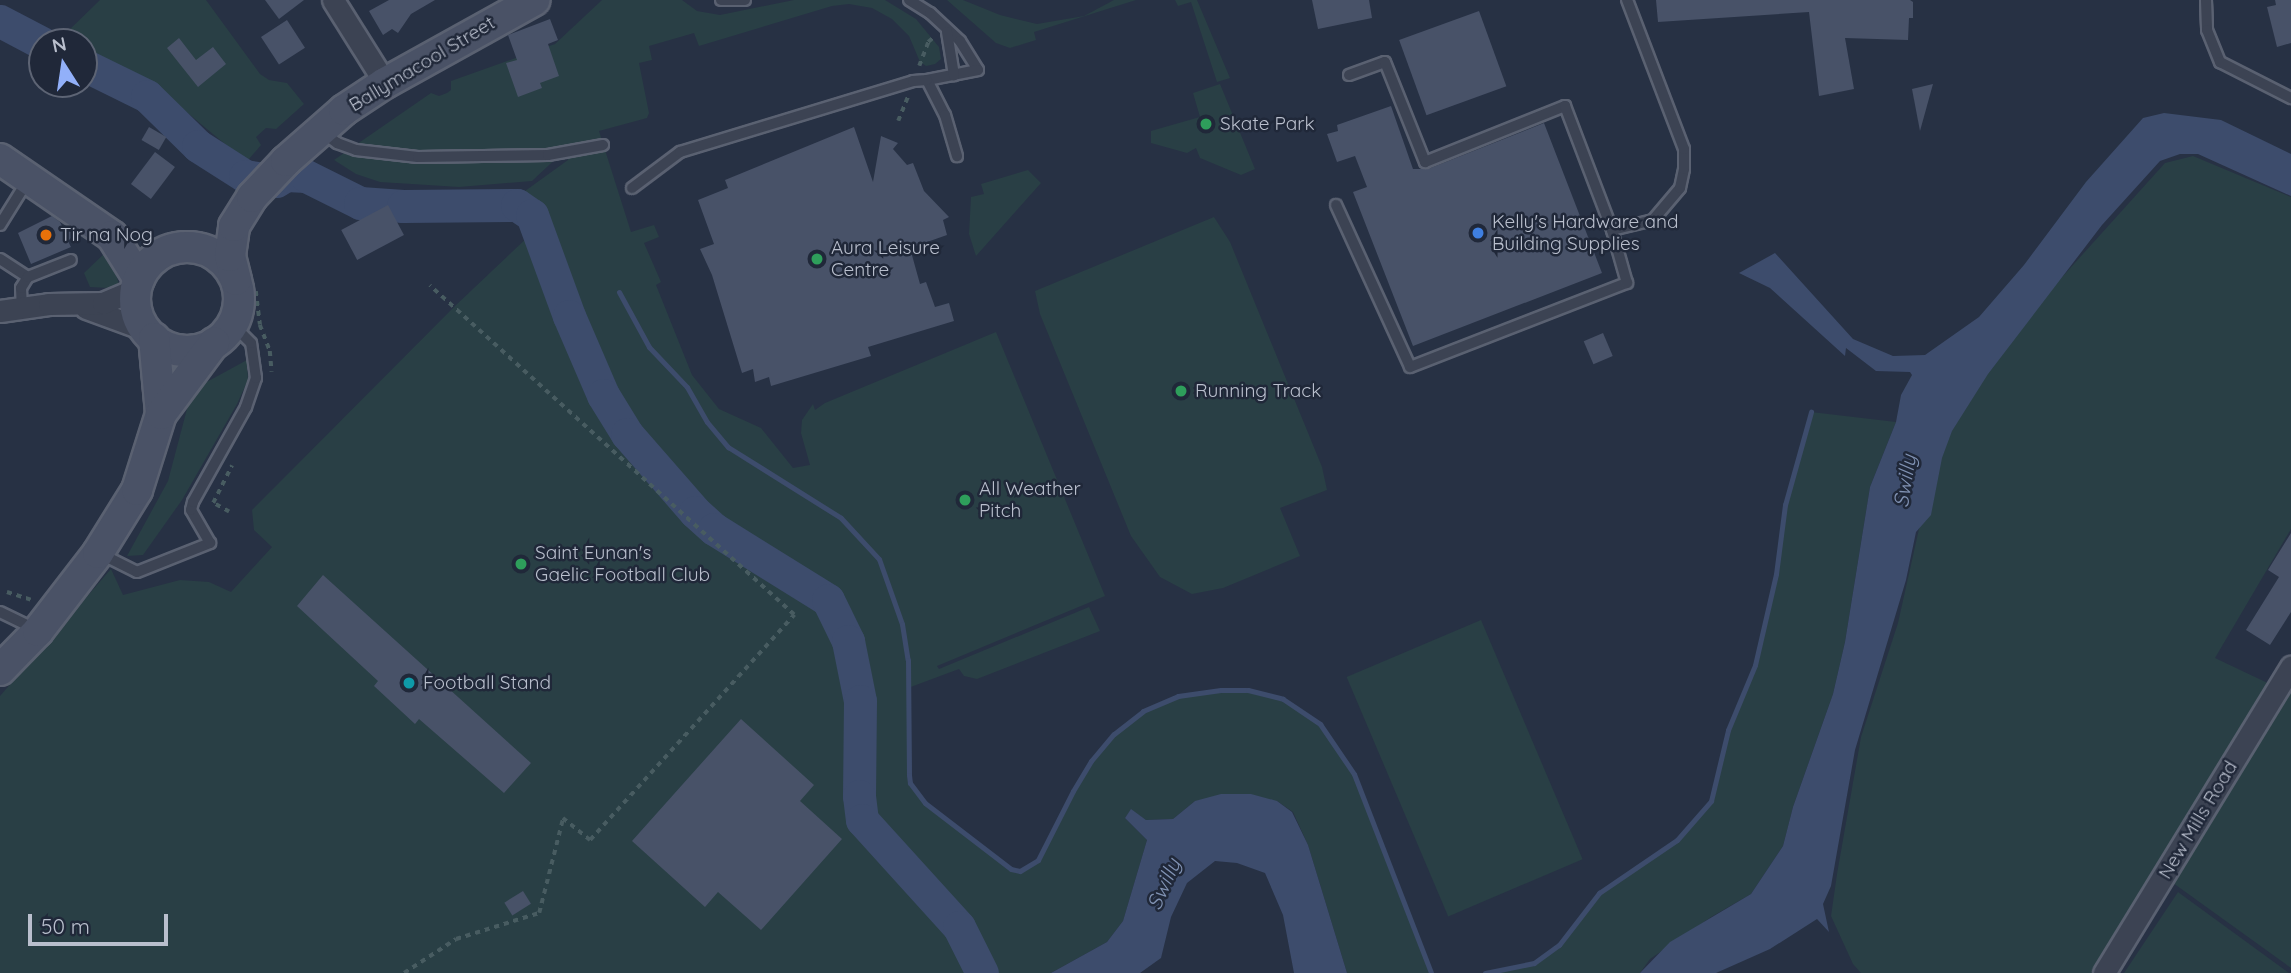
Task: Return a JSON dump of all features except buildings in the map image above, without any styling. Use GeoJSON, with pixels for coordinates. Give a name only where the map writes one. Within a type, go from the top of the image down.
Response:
{"type":"FeatureCollection","features":[{"type":"Feature","properties":{"kind":"main road","name":"Ballymacool Street"},"geometry":{"type":"LineString","coordinates":[[176,248],[236,208],[320,130],[385,83],[535,0]]}},
{"type":"Feature","properties":{"kind":"main road"},"geometry":{"type":"LineString","coordinates":[[0,159],[96,224],[122,248],[137,284],[136,308],[150,334],[162,414]]}},
{"type":"Feature","properties":{"kind":"main road","name":"Ballymacool Street"},"geometry":{"type":"LineString","coordinates":[[236,280],[230,256],[231,234],[242,211],[269,178]]}},
{"type":"Feature","properties":{"kind":"main road"},"geometry":{"type":"LineString","coordinates":[[0,670],[38,631],[98,552],[137,490],[162,414],[223,333],[239,305],[236,280],[226,264],[212,253],[194,247],[142,246],[96,224]]}},
{"type":"Feature","properties":{"kind":"main road"},"geometry":{"type":"LineString","coordinates":[[137,284],[154,259],[176,248]]}},
{"type":"Feature","properties":{"kind":"main road"},"geometry":{"type":"LineString","coordinates":[[150,334],[180,350],[198,349],[223,333]]}},
{"type":"Feature","properties":{"kind":"street"},"geometry":{"type":"LineString","coordinates":[[333,0],[385,83]]}},
{"type":"Feature","properties":{"kind":"street"},"geometry":{"type":"LineString","coordinates":[[0,311],[49,304],[103,303],[137,284]]}},
{"type":"Feature","properties":{"kind":"street"},"geometry":{"type":"LineString","coordinates":[[49,304],[92,309],[150,334]]}},
{"type":"Feature","properties":{"kind":"street","name":"New Mills Road"},"geometry":{"type":"LineString","coordinates":[[2104,973],[2291,667]]}},
{"type":"Feature","properties":{"kind":"lane"},"geometry":{"type":"LineString","coordinates":[[720,0],[745,0]]}},
{"type":"Feature","properties":{"kind":"lane"},"geometry":{"type":"LineString","coordinates":[[632,188],[680,152],[913,81],[978,70],[968,50],[930,13],[909,0]]}},
{"type":"Feature","properties":{"kind":"lane"},"geometry":{"type":"LineString","coordinates":[[1612,230],[1653,220],[1680,188],[1684,169],[1684,149],[1628,0]]}},
{"type":"Feature","properties":{"kind":"lane"},"geometry":{"type":"LineString","coordinates":[[2206,0],[2207,30],[2220,62],[2291,98]]}},
{"type":"Feature","properties":{"kind":"lane"},"geometry":{"type":"LineString","coordinates":[[947,32],[954,75]]}},
{"type":"Feature","properties":{"kind":"lane"},"geometry":{"type":"LineString","coordinates":[[1336,205],[1410,367],[1627,283],[1612,230],[1565,106],[1425,162],[1385,62],[1349,75]]}},
{"type":"Feature","properties":{"kind":"lane"},"geometry":{"type":"LineString","coordinates":[[927,80],[945,115],[957,156]]}},
{"type":"Feature","properties":{"kind":"lane"},"geometry":{"type":"LineString","coordinates":[[320,130],[337,143],[356,150],[397,156],[537,156],[603,145]]}},
{"type":"Feature","properties":{"kind":"lane"},"geometry":{"type":"LineString","coordinates":[[0,225],[29,178]]}},
{"type":"Feature","properties":{"kind":"lane"},"geometry":{"type":"LineString","coordinates":[[0,259],[28,277]]}},
{"type":"Feature","properties":{"kind":"lane"},"geometry":{"type":"LineString","coordinates":[[22,308],[21,288],[28,277],[71,260]]}},
{"type":"Feature","properties":{"kind":"lane"},"geometry":{"type":"LineString","coordinates":[[98,552],[137,572],[210,543],[191,510],[193,502],[246,407],[256,378],[251,343],[223,333]]}},
{"type":"Feature","properties":{"kind":"lane"},"geometry":{"type":"LineString","coordinates":[[0,612],[38,631]]}},
{"type":"Feature","properties":{"kind":"path"},"geometry":{"type":"LineString","coordinates":[[404,973],[456,939],[539,914],[563,818],[590,840],[794,615],[430,286]]}},
{"type":"Feature","properties":{"kind":"path"},"geometry":{"type":"LineString","coordinates":[[7,592],[28,600],[40,596]]}},
{"type":"Feature","properties":{"kind":"green space"},"geometry":{"type":"Polygon","coordinates":[[[100,0],[206,0],[260,74],[269,80],[287,83],[304,104],[276,129],[266,128],[256,137],[261,145],[249,159],[243,159],[154,85],[98,60],[98,28],[71,28],[100,0]]]}},
{"type":"Feature","properties":{"kind":"green space"},"geometry":{"type":"Polygon","coordinates":[[[602,0],[682,0],[697,11],[720,15],[794,0],[885,0],[916,19],[939,47],[941,59],[926,66],[920,62],[909,36],[892,19],[872,8],[849,4],[832,6],[699,46],[694,33],[649,46],[652,60],[639,63],[649,113],[647,118],[599,131],[631,232],[654,225],[659,237],[644,243],[661,282],[656,285],[692,375],[719,409],[761,428],[793,468],[810,465],[801,433],[802,420],[813,404],[815,410],[825,403],[996,332],[1105,596],[937,666],[939,669],[1089,607],[1100,631],[977,679],[964,676],[959,669],[908,688],[910,783],[925,803],[1010,869],[1020,871],[1039,860],[1091,761],[1114,734],[1143,711],[1178,696],[1221,690],[1248,690],[1283,699],[1320,724],[1354,774],[1431,973],[1347,973],[1308,845],[1293,812],[1277,801],[1195,801],[1173,819],[1146,820],[1131,810],[1125,818],[1147,840],[1123,921],[1107,942],[1051,973],[0,973],[0,696],[111,569],[123,595],[180,580],[209,582],[231,592],[272,547],[254,530],[252,510],[455,306],[531,234],[544,282],[576,364],[600,407],[614,416],[569,316],[539,227],[525,208],[525,191],[568,160],[564,151],[532,181],[459,187],[380,182],[356,174],[334,160],[431,93],[439,96],[447,93],[451,90],[451,81],[555,44],[602,0]]]}},
{"type":"Feature","properties":{"kind":"green space"},"geometry":{"type":"Polygon","coordinates":[[[947,0],[963,0],[1000,15],[1037,24],[1084,16],[1114,0],[1136,0],[1034,32],[1036,40],[1010,48],[996,43],[947,0]]]}},
{"type":"Feature","properties":{"kind":"green space"},"geometry":{"type":"Polygon","coordinates":[[[1175,0],[1197,0],[1230,78],[1217,82],[1191,2],[1178,6],[1175,0]]]}},
{"type":"Feature","properties":{"kind":"green space","name":"Skate Park"},"geometry":{"type":"Polygon","coordinates":[[[1220,84],[1255,169],[1241,175],[1200,158],[1196,148],[1187,153],[1151,143],[1151,131],[1200,117],[1193,93],[1220,84]]]}},
{"type":"Feature","properties":{"kind":"green space"},"geometry":{"type":"Polygon","coordinates":[[[2193,156],[2291,197],[2291,529],[2215,658],[2276,687],[2092,973],[1861,973],[1853,964],[1831,916],[1837,874],[1861,737],[1898,623],[1929,484],[1954,415],[2000,346],[2165,163],[2193,156]]]}},
{"type":"Feature","properties":{"kind":"green space"},"geometry":{"type":"Polygon","coordinates":[[[1028,170],[1041,183],[976,256],[969,234],[971,197],[984,194],[981,184],[1028,170]]]}},
{"type":"Feature","properties":{"kind":"green space","name":"Running Track"},"geometry":{"type":"Polygon","coordinates":[[[1214,217],[1230,242],[1322,467],[1327,490],[1280,508],[1300,556],[1223,588],[1192,594],[1160,577],[1131,536],[1040,314],[1035,291],[1214,217]]]}},
{"type":"Feature","properties":{"kind":"green space"},"geometry":{"type":"Polygon","coordinates":[[[108,250],[119,284],[109,288],[90,287],[84,273],[108,250]]]}},
{"type":"Feature","properties":{"kind":"green space"},"geometry":{"type":"Polygon","coordinates":[[[247,360],[248,380],[237,404],[182,500],[143,555],[127,556],[168,481],[192,390],[247,360]]]}},
{"type":"Feature","properties":{"kind":"green space"},"geometry":{"type":"Polygon","coordinates":[[[1811,412],[1896,422],[1870,487],[1845,642],[1833,694],[1793,807],[1783,846],[1751,894],[1711,917],[1650,959],[1640,973],[1485,973],[1534,963],[1559,945],[1599,893],[1677,840],[1711,801],[1728,730],[1755,665],[1776,574],[1785,505],[1811,412]]]}},
{"type":"Feature","properties":{"kind":"green space"},"geometry":{"type":"Polygon","coordinates":[[[1481,620],[1583,859],[1448,916],[1347,677],[1481,620]]]}},
{"type":"Feature","properties":{"kind":"green space"},"geometry":{"type":"Polygon","coordinates":[[[2291,687],[2291,968],[2173,883],[2291,687]]]}},
{"type":"Feature","properties":{"kind":"green space"},"geometry":{"type":"Polygon","coordinates":[[[2178,892],[2289,973],[2124,973],[2178,892]]]}},
{"type":"Feature","properties":{"kind":"water","name":"Swilly"},"geometry":{"type":"Polygon","coordinates":[[[2164,113],[2221,120],[2291,154],[2291,196],[2198,154],[2180,154],[2160,161],[2102,225],[1988,374],[1952,431],[1942,458],[1931,515],[1916,532],[1906,580],[1855,750],[1831,886],[1823,904],[1829,932],[1817,919],[1770,949],[1716,973],[1640,973],[1670,942],[1751,894],[1783,846],[1793,807],[1833,694],[1845,642],[1870,487],[1896,422],[1901,395],[1912,375],[1910,372],[1876,371],[1846,348],[1845,356],[1770,288],[1739,273],[1775,253],[1853,339],[1893,356],[1925,355],[1979,317],[2024,265],[2086,182],[2143,118],[2164,113]]]}},
{"type":"Feature","properties":{"kind":"water","name":"Swilly"},"geometry":{"type":"Polygon","coordinates":[[[1221,794],[1251,794],[1277,801],[1292,812],[1308,845],[1347,973],[1294,973],[1283,915],[1265,873],[1237,863],[1215,861],[1187,883],[1171,917],[1161,958],[1140,973],[1051,973],[1107,942],[1123,921],[1147,840],[1125,818],[1131,809],[1146,820],[1173,819],[1195,801],[1221,794]]]}},
{"type":"Feature","properties":{"kind":"waterway"},"geometry":{"type":"LineString","coordinates":[[0,21],[28,36]]}},
{"type":"Feature","properties":{"kind":"waterway"},"geometry":{"type":"LineString","coordinates":[[98,72],[147,96],[198,146],[245,176],[276,181],[286,175],[306,176],[360,203],[403,206],[517,205],[532,215],[569,316],[603,395],[627,434],[695,512],[714,529],[828,600],[848,641],[860,701],[859,796],[862,820],[959,927],[982,973]]}},
{"type":"Feature","properties":{"kind":"waterway"},"geometry":{"type":"LineString","coordinates":[[619,292],[649,347],[687,387],[707,422],[728,447],[841,518],[879,559],[902,624],[908,660],[910,783],[925,803],[1011,869],[1020,871],[1038,860],[1091,761],[1114,734],[1143,711],[1178,696],[1221,690],[1248,690],[1283,699],[1320,724],[1354,774],[1431,973]]}},
{"type":"Feature","properties":{"kind":"waterway"},"geometry":{"type":"LineString","coordinates":[[1485,973],[1534,963],[1559,945],[1599,893],[1677,840],[1711,801],[1728,730],[1755,665],[1776,574],[1785,505],[1811,412]]}},
{"type":"Feature","properties":{"kind":"place","name":"Skate Park"},"geometry":{"type":"Point","coordinates":[1206,124]}},
{"type":"Feature","properties":{"kind":"place","name":"Kelly's Hardware and Building Supplies"},"geometry":{"type":"Point","coordinates":[1478,233]}},
{"type":"Feature","properties":{"kind":"place","name":"Tir na Nog"},"geometry":{"type":"Point","coordinates":[46,235]}},
{"type":"Feature","properties":{"kind":"place","name":"Aura Leisure Centre"},"geometry":{"type":"Point","coordinates":[817,259]}},
{"type":"Feature","properties":{"kind":"place","name":"Running Track"},"geometry":{"type":"Point","coordinates":[1181,391]}},
{"type":"Feature","properties":{"kind":"place","name":"All Weather Pitch"},"geometry":{"type":"Point","coordinates":[965,500]}},
{"type":"Feature","properties":{"kind":"place","name":"Saint Eunan's Gaelic Football Club"},"geometry":{"type":"Point","coordinates":[521,564]}},
{"type":"Feature","properties":{"kind":"place","name":"Football Stand"},"geometry":{"type":"Point","coordinates":[409,683]}}]}
